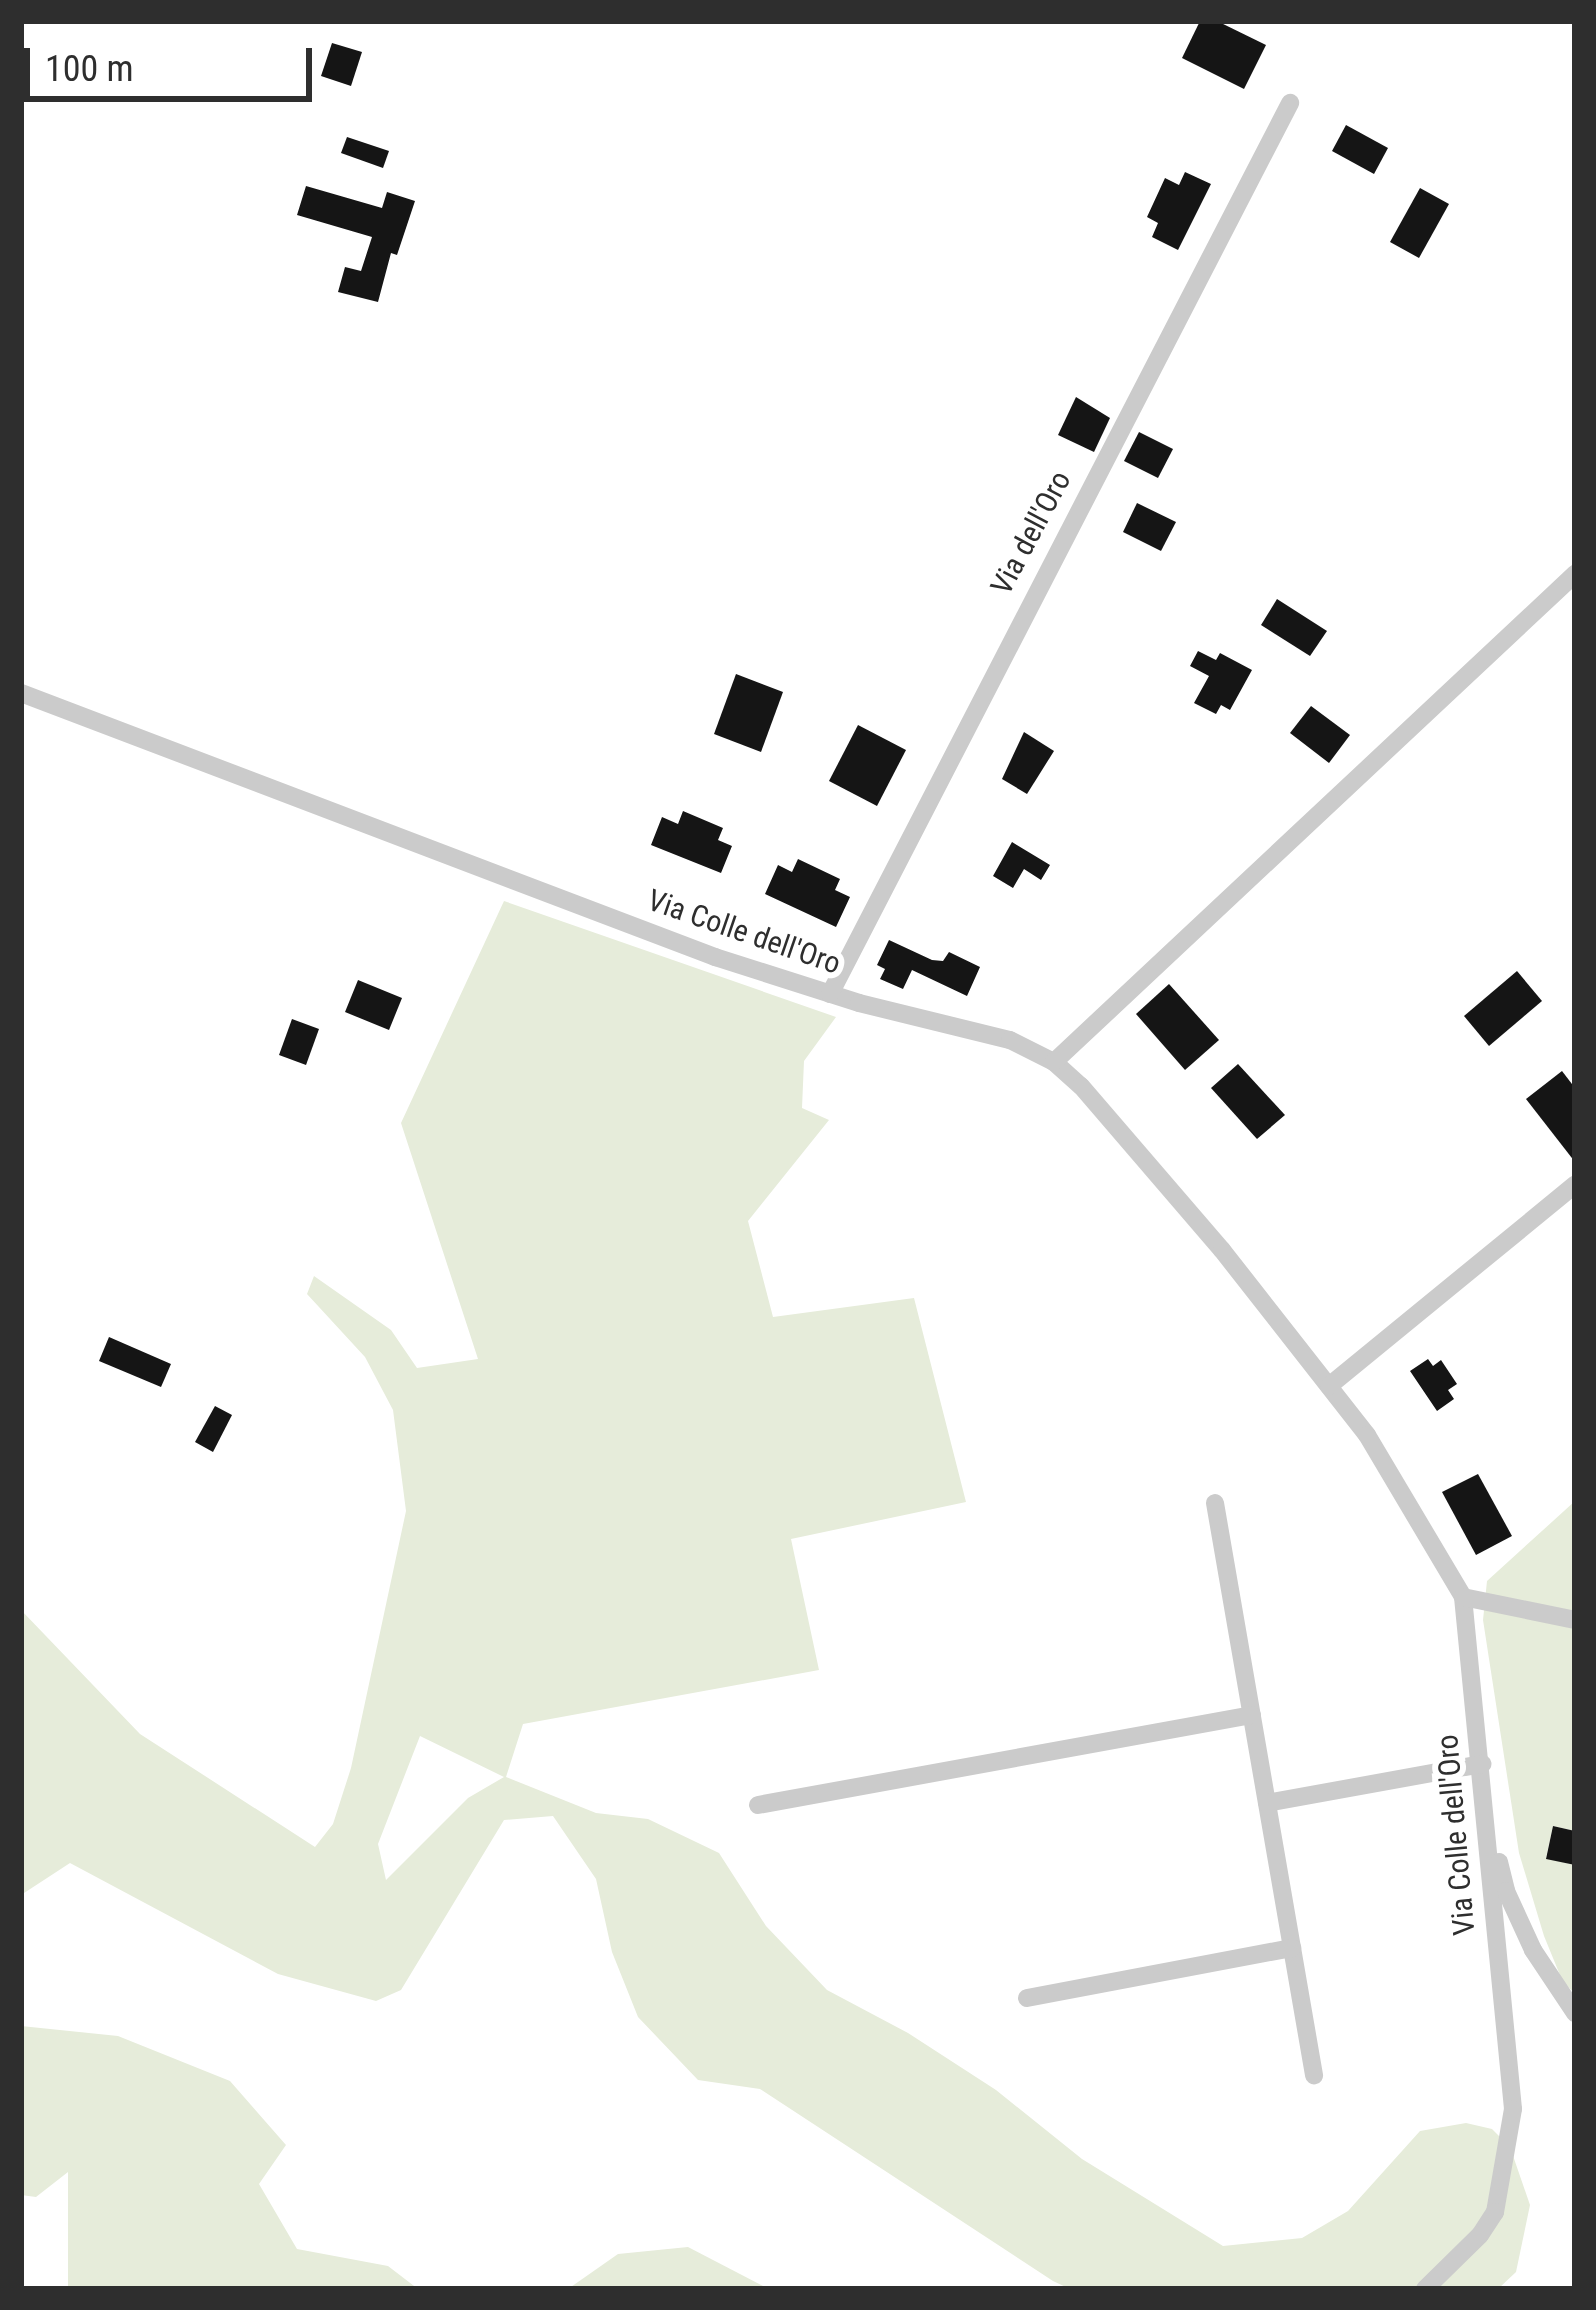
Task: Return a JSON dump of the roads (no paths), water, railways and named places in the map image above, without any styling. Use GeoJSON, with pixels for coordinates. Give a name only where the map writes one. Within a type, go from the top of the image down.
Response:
{"type":"FeatureCollection","features":[{"type":"Feature","properties":{"kind":"street","name":"Via dell'Oro"},"geometry":{"type":"LineString","coordinates":[[830,994],[1290,103]]}},
{"type":"Feature","properties":{"kind":"street"},"geometry":{"type":"LineString","coordinates":[[1054,1062],[1575,574]]}},
{"type":"Feature","properties":{"kind":"street","name":"Via Colle dell'Oro"},"geometry":{"type":"LineString","coordinates":[[21,693],[715,957],[830,994],[1010,1040],[1054,1062],[1222,1250],[1366,1435],[1463,1597],[1512,2079],[1510,2147],[1495,2212],[1480,2235],[1425,2289]]}},
{"type":"Feature","properties":{"kind":"street"},"geometry":{"type":"LineString","coordinates":[[1329,1386],[1575,1185]]}},
{"type":"Feature","properties":{"kind":"street"},"geometry":{"type":"LineString","coordinates":[[1215,1503],[1315,2075]]}},
{"type":"Feature","properties":{"kind":"street"},"geometry":{"type":"LineString","coordinates":[[1463,1597],[1575,1620]]}},
{"type":"Feature","properties":{"kind":"street"},"geometry":{"type":"LineString","coordinates":[[758,1805],[1252,1715]]}},
{"type":"Feature","properties":{"kind":"street"},"geometry":{"type":"LineString","coordinates":[[1267,1803],[1482,1764]]}},
{"type":"Feature","properties":{"kind":"street"},"geometry":{"type":"LineString","coordinates":[[1487,1810],[1506,1891],[1533,1950],[1575,2013]]}},
{"type":"Feature","properties":{"kind":"street"},"geometry":{"type":"LineString","coordinates":[[1027,1998],[1292,1948]]}}]}
